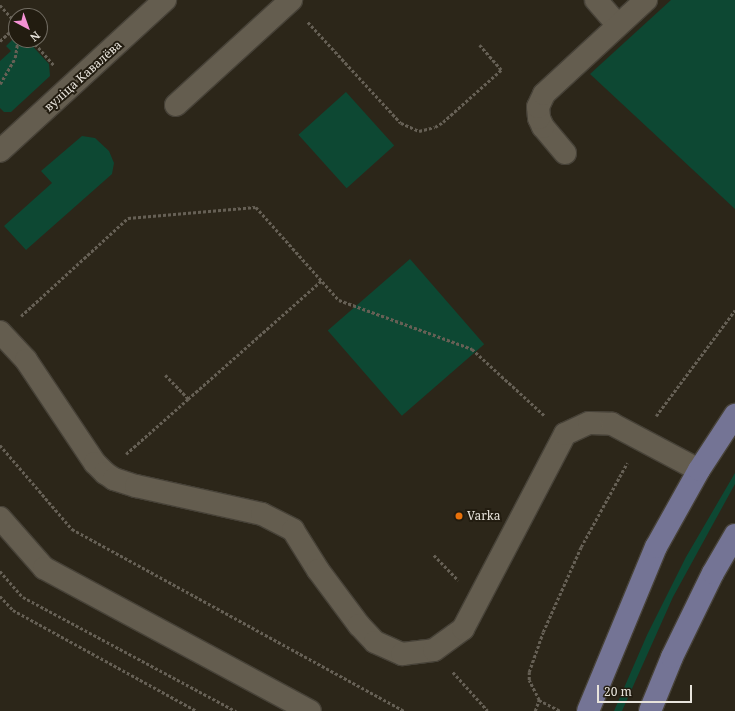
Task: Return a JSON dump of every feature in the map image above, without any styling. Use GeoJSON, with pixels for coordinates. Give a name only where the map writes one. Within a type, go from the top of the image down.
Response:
{"type":"FeatureCollection","features":[{"type":"Feature","properties":{"kind":"main road"},"geometry":{"type":"LineString","coordinates":[[588,711],[656,547],[699,470],[735,415]]}},
{"type":"Feature","properties":{"kind":"main road"},"geometry":{"type":"LineString","coordinates":[[650,711],[672,657],[713,573],[735,535]]}},
{"type":"Feature","properties":{"kind":"street","name":"вуліца Кавалёва"},"geometry":{"type":"LineString","coordinates":[[0,151],[165,0]]}},
{"type":"Feature","properties":{"kind":"street"},"geometry":{"type":"LineString","coordinates":[[176,105],[291,0]]}},
{"type":"Feature","properties":{"kind":"street"},"geometry":{"type":"LineString","coordinates":[[596,0],[618,24]]}},
{"type":"Feature","properties":{"kind":"street"},"geometry":{"type":"LineString","coordinates":[[566,153],[543,127],[538,106],[544,94],[556,81],[646,0]]}},
{"type":"Feature","properties":{"kind":"street"},"geometry":{"type":"LineString","coordinates":[[1,333],[26,360],[95,463],[105,473],[114,479],[136,486],[262,514],[293,530],[342,603],[376,642],[402,654],[434,650],[463,630],[565,434],[589,423],[612,424],[699,470]]}},
{"type":"Feature","properties":{"kind":"street"},"geometry":{"type":"LineString","coordinates":[[0,518],[44,568],[310,711]]}},
{"type":"Feature","properties":{"kind":"path"},"geometry":{"type":"LineString","coordinates":[[0,6],[8,14]]}},
{"type":"Feature","properties":{"kind":"path"},"geometry":{"type":"LineString","coordinates":[[305,18],[401,123],[419,131],[435,127],[443,122],[501,70],[479,45]]}},
{"type":"Feature","properties":{"kind":"path"},"geometry":{"type":"LineString","coordinates":[[0,41],[8,34]]}},
{"type":"Feature","properties":{"kind":"path"},"geometry":{"type":"LineString","coordinates":[[0,84],[15,58],[17,48]]}},
{"type":"Feature","properties":{"kind":"path"},"geometry":{"type":"LineString","coordinates":[[39,48],[56,67]]}},
{"type":"Feature","properties":{"kind":"path"},"geometry":{"type":"LineString","coordinates":[[1,333],[128,218],[256,206],[339,300],[472,349],[565,434]]}},
{"type":"Feature","properties":{"kind":"path"},"geometry":{"type":"LineString","coordinates":[[105,473],[322,280]]}},
{"type":"Feature","properties":{"kind":"path"},"geometry":{"type":"LineString","coordinates":[[562,711],[539,700],[528,676],[543,632],[597,514],[642,439],[693,363],[735,310]]}},
{"type":"Feature","properties":{"kind":"path"},"geometry":{"type":"LineString","coordinates":[[166,375],[188,399]]}},
{"type":"Feature","properties":{"kind":"path"},"geometry":{"type":"LineString","coordinates":[[0,445],[72,529],[404,711]]}},
{"type":"Feature","properties":{"kind":"path"},"geometry":{"type":"LineString","coordinates":[[0,571],[23,597],[236,711]]}},
{"type":"Feature","properties":{"kind":"path"},"geometry":{"type":"LineString","coordinates":[[0,596],[13,610],[197,711]]}},
{"type":"Feature","properties":{"kind":"path"},"geometry":{"type":"LineString","coordinates":[[434,650],[488,711]]}},
{"type":"Feature","properties":{"kind":"path"},"geometry":{"type":"LineString","coordinates":[[535,711],[539,700]]}},
{"type":"Feature","properties":{"kind":"green space"},"geometry":{"type":"Polygon","coordinates":[[[671,0],[735,0],[735,209],[590,74],[671,0]]]}},
{"type":"Feature","properties":{"kind":"green space"},"geometry":{"type":"Polygon","coordinates":[[[8,48],[34,48],[49,64],[50,76],[11,112],[4,112],[0,108],[0,61],[11,51],[8,48]]]}},
{"type":"Feature","properties":{"kind":"green space"},"geometry":{"type":"Polygon","coordinates":[[[346,92],[394,146],[347,188],[298,135],[346,92]]]}},
{"type":"Feature","properties":{"kind":"green space"},"geometry":{"type":"Polygon","coordinates":[[[82,136],[95,138],[109,151],[114,163],[112,174],[26,250],[4,226],[52,183],[41,171],[82,136]]]}},
{"type":"Feature","properties":{"kind":"green space"},"geometry":{"type":"Polygon","coordinates":[[[410,259],[484,344],[402,416],[328,331],[410,259]]]}},
{"type":"Feature","properties":{"kind":"green space"},"geometry":{"type":"Polygon","coordinates":[[[735,473],[735,484],[673,597],[622,711],[614,711],[647,635],[686,557],[735,473]]]}},
{"type":"Feature","properties":{"kind":"place","name":"Varka"},"geometry":{"type":"Point","coordinates":[459,516]}}]}
